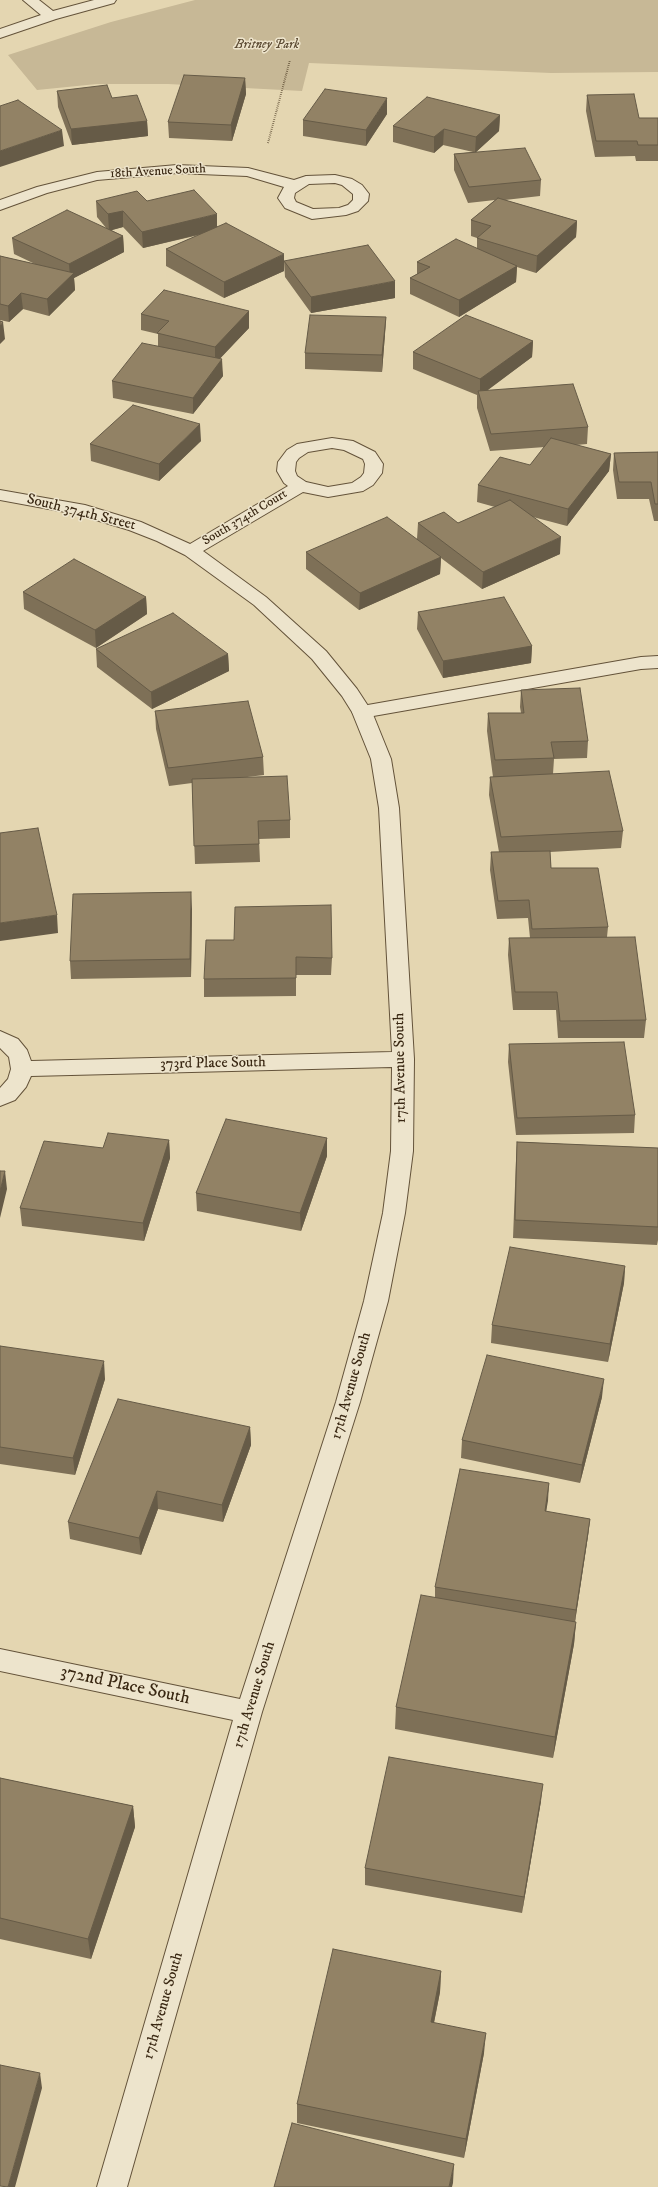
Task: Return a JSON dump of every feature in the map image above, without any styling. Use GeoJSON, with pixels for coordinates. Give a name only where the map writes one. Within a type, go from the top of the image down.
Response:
{"type":"FeatureCollection","features":[{"type":"Feature","properties":{"kind":"street"},"geometry":{"type":"LineString","coordinates":[[30,0],[51,16]]}},
{"type":"Feature","properties":{"kind":"street"},"geometry":{"type":"LineString","coordinates":[[0,34],[51,16],[109,0]]}},
{"type":"Feature","properties":{"kind":"street","name":"18th Avenue South"},"geometry":{"type":"LineString","coordinates":[[0,204],[42,190],[114,173],[191,169],[225,170],[260,175],[295,185]]}},
{"type":"Feature","properties":{"kind":"street","name":"South 374th Court"},"geometry":{"type":"LineString","coordinates":[[191,551],[300,486],[328,492],[350,489],[367,481],[374,473],[374,464],[369,456],[360,450],[347,445],[332,443],[303,448],[293,454],[287,462],[286,471],[290,479],[300,486]]}},
{"type":"Feature","properties":{"kind":"street","name":"South 374th Street"},"geometry":{"type":"LineString","coordinates":[[0,495],[42,502],[109,518],[163,537],[191,551],[260,601]]}},
{"type":"Feature","properties":{"kind":"street","name":"17th Avenue South"},"geometry":{"type":"LineString","coordinates":[[112,2187],[249,1712],[348,1402],[376,1301],[394,1214],[402,1158],[403,1059],[386,781],[374,739],[362,712],[350,693],[320,655],[260,601]]}},
{"type":"Feature","properties":{"kind":"street"},"geometry":{"type":"LineString","coordinates":[[362,712],[641,663],[658,662]]}},
{"type":"Feature","properties":{"kind":"street"},"geometry":{"type":"LineString","coordinates":[[0,1038],[10,1044],[19,1055],[22,1069],[18,1082],[7,1094],[0,1098]]}},
{"type":"Feature","properties":{"kind":"street","name":"373rd Place South"},"geometry":{"type":"LineString","coordinates":[[22,1069],[403,1059]]}},
{"type":"Feature","properties":{"kind":"street","name":"372nd Place South"},"geometry":{"type":"LineString","coordinates":[[0,1660],[249,1712]]}},
{"type":"Feature","properties":{"kind":"path"},"geometry":{"type":"LineString","coordinates":[[260,175],[290,60]]}},
{"type":"Feature","properties":{"kind":"green space","name":"Britney Park"},"geometry":{"type":"Polygon","coordinates":[[[195,0],[658,0],[658,72],[551,73],[309,63],[302,91],[168,84],[97,84],[37,90],[8,55],[111,22],[195,0]]]}},
{"type":"Feature","properties":{"kind":"building"},"geometry":{"type":"Polygon","coordinates":[[[184,75],[245,78],[231,125],[168,122],[184,75]]]}},
{"type":"Feature","properties":{"kind":"building"},"geometry":{"type":"Polygon","coordinates":[[[107,85],[112,98],[137,95],[147,121],[71,129],[57,91],[107,85]]]}},
{"type":"Feature","properties":{"kind":"building"},"geometry":{"type":"Polygon","coordinates":[[[325,89],[387,98],[366,130],[303,120],[325,89]]]}},
{"type":"Feature","properties":{"kind":"building"},"geometry":{"type":"Polygon","coordinates":[[[634,94],[639,118],[658,118],[658,145],[638,145],[637,141],[596,141],[587,95],[634,94]]]}},
{"type":"Feature","properties":{"kind":"building"},"geometry":{"type":"Polygon","coordinates":[[[427,97],[500,115],[476,137],[444,129],[434,137],[393,126],[427,97]]]}},
{"type":"Feature","properties":{"kind":"building"},"geometry":{"type":"Polygon","coordinates":[[[18,100],[62,130],[0,151],[0,106],[18,100]]]}},
{"type":"Feature","properties":{"kind":"building"},"geometry":{"type":"Polygon","coordinates":[[[525,148],[541,180],[469,187],[454,154],[525,148]]]}},
{"type":"Feature","properties":{"kind":"building"},"geometry":{"type":"Polygon","coordinates":[[[194,190],[217,214],[142,232],[123,211],[108,214],[96,201],[137,191],[147,201],[194,190]]]}},
{"type":"Feature","properties":{"kind":"building"},"geometry":{"type":"Polygon","coordinates":[[[498,198],[577,221],[537,256],[477,238],[491,226],[471,220],[498,198]]]}},
{"type":"Feature","properties":{"kind":"building"},"geometry":{"type":"Polygon","coordinates":[[[67,210],[123,236],[69,264],[12,238],[67,210]]]}},
{"type":"Feature","properties":{"kind":"building"},"geometry":{"type":"Polygon","coordinates":[[[226,223],[284,254],[224,282],[166,249],[226,223]]]}},
{"type":"Feature","properties":{"kind":"building"},"geometry":{"type":"Polygon","coordinates":[[[456,239],[517,266],[459,300],[410,278],[430,267],[417,262],[456,239]]]}},
{"type":"Feature","properties":{"kind":"building"},"geometry":{"type":"Polygon","coordinates":[[[368,245],[395,281],[311,297],[284,261],[368,245]]]}},
{"type":"Feature","properties":{"kind":"building"},"geometry":{"type":"Polygon","coordinates":[[[0,256],[74,273],[47,299],[21,293],[8,306],[0,304],[0,256]]]}},
{"type":"Feature","properties":{"kind":"building"},"geometry":{"type":"Polygon","coordinates":[[[164,290],[249,311],[215,347],[157,333],[169,321],[141,314],[164,290]]]}},
{"type":"Feature","properties":{"kind":"building"},"geometry":{"type":"Polygon","coordinates":[[[310,315],[386,317],[382,355],[305,353],[310,315]]]}},
{"type":"Feature","properties":{"kind":"building"},"geometry":{"type":"Polygon","coordinates":[[[466,315],[533,341],[480,379],[413,352],[466,315]]]}},
{"type":"Feature","properties":{"kind":"building"},"geometry":{"type":"Polygon","coordinates":[[[142,343],[222,359],[193,398],[112,381],[142,343]]]}},
{"type":"Feature","properties":{"kind":"building"},"geometry":{"type":"Polygon","coordinates":[[[573,384],[588,427],[491,434],[478,391],[573,384]]]}},
{"type":"Feature","properties":{"kind":"building"},"geometry":{"type":"Polygon","coordinates":[[[133,405],[200,424],[159,464],[90,444],[133,405]]]}},
{"type":"Feature","properties":{"kind":"building"},"geometry":{"type":"Polygon","coordinates":[[[551,438],[611,454],[568,509],[478,485],[500,457],[530,465],[551,438]]]}},
{"type":"Feature","properties":{"kind":"building"},"geometry":{"type":"Polygon","coordinates":[[[658,452],[658,504],[655,504],[651,482],[619,482],[614,453],[658,452]]]}},
{"type":"Feature","properties":{"kind":"building"},"geometry":{"type":"Polygon","coordinates":[[[510,500],[561,537],[483,572],[418,523],[444,512],[458,523],[510,500]]]}},
{"type":"Feature","properties":{"kind":"building"},"geometry":{"type":"Polygon","coordinates":[[[387,517],[441,557],[360,593],[306,552],[387,517]]]}},
{"type":"Feature","properties":{"kind":"building"},"geometry":{"type":"Polygon","coordinates":[[[74,559],[146,597],[95,630],[23,592],[74,559]]]}},
{"type":"Feature","properties":{"kind":"building"},"geometry":{"type":"Polygon","coordinates":[[[504,597],[532,646],[443,661],[418,612],[504,597]]]}},
{"type":"Feature","properties":{"kind":"building"},"geometry":{"type":"Polygon","coordinates":[[[173,613],[228,654],[151,692],[96,649],[173,613]]]}},
{"type":"Feature","properties":{"kind":"building"},"geometry":{"type":"Polygon","coordinates":[[[580,688],[588,741],[551,742],[554,758],[495,760],[488,713],[524,713],[521,690],[580,688]]]}},
{"type":"Feature","properties":{"kind":"building"},"geometry":{"type":"Polygon","coordinates":[[[248,701],[263,757],[168,768],[155,711],[248,701]]]}},
{"type":"Feature","properties":{"kind":"building"},"geometry":{"type":"Polygon","coordinates":[[[609,771],[623,831],[501,837],[490,777],[609,771]]]}},
{"type":"Feature","properties":{"kind":"building"},"geometry":{"type":"Polygon","coordinates":[[[287,776],[290,820],[258,821],[259,844],[194,846],[192,779],[287,776]]]}},
{"type":"Feature","properties":{"kind":"building"},"geometry":{"type":"Polygon","coordinates":[[[38,828],[57,915],[0,923],[0,833],[38,828]]]}},
{"type":"Feature","properties":{"kind":"building"},"geometry":{"type":"Polygon","coordinates":[[[550,851],[551,868],[598,868],[608,927],[532,929],[529,900],[498,901],[491,852],[550,851]]]}},
{"type":"Feature","properties":{"kind":"building"},"geometry":{"type":"Polygon","coordinates":[[[191,892],[190,959],[70,961],[73,894],[191,892]]]}},
{"type":"Feature","properties":{"kind":"building"},"geometry":{"type":"Polygon","coordinates":[[[331,905],[332,958],[296,957],[296,978],[204,979],[206,940],[234,940],[235,907],[331,905]]]}},
{"type":"Feature","properties":{"kind":"building"},"geometry":{"type":"Polygon","coordinates":[[[635,937],[646,1020],[560,1021],[557,992],[515,992],[509,938],[635,937]]]}},
{"type":"Feature","properties":{"kind":"building"},"geometry":{"type":"Polygon","coordinates":[[[624,1042],[635,1115],[517,1118],[509,1044],[624,1042]]]}},
{"type":"Feature","properties":{"kind":"building"},"geometry":{"type":"Polygon","coordinates":[[[226,1119],[327,1138],[300,1213],[196,1193],[226,1119]]]}},
{"type":"Feature","properties":{"kind":"building"},"geometry":{"type":"Polygon","coordinates":[[[108,1133],[169,1140],[143,1223],[20,1208],[44,1141],[103,1148],[108,1133]]]}},
{"type":"Feature","properties":{"kind":"building"},"geometry":{"type":"Polygon","coordinates":[[[517,1142],[658,1148],[658,1227],[515,1220],[517,1142]]]}},
{"type":"Feature","properties":{"kind":"building"},"geometry":{"type":"Polygon","coordinates":[[[0,1171],[5,1171],[0,1191],[0,1171]]]}},
{"type":"Feature","properties":{"kind":"building"},"geometry":{"type":"Polygon","coordinates":[[[510,1247],[625,1266],[610,1344],[492,1325],[510,1247]]]}},
{"type":"Feature","properties":{"kind":"building"},"geometry":{"type":"Polygon","coordinates":[[[0,1346],[104,1361],[73,1458],[0,1447],[0,1346]]]}},
{"type":"Feature","properties":{"kind":"building"},"geometry":{"type":"Polygon","coordinates":[[[487,1355],[604,1379],[582,1465],[462,1440],[487,1355]]]}},
{"type":"Feature","properties":{"kind":"building"},"geometry":{"type":"Polygon","coordinates":[[[118,1399],[250,1427],[222,1505],[157,1491],[139,1538],[68,1522],[118,1399]]]}},
{"type":"Feature","properties":{"kind":"building"},"geometry":{"type":"Polygon","coordinates":[[[460,1469],[549,1483],[545,1511],[590,1519],[576,1610],[435,1587],[460,1469]]]}},
{"type":"Feature","properties":{"kind":"building"},"geometry":{"type":"Polygon","coordinates":[[[421,1595],[576,1622],[555,1737],[396,1707],[421,1595]]]}},
{"type":"Feature","properties":{"kind":"building"},"geometry":{"type":"Polygon","coordinates":[[[389,1757],[543,1784],[524,1897],[365,1868],[389,1757]]]}},
{"type":"Feature","properties":{"kind":"building"},"geometry":{"type":"Polygon","coordinates":[[[0,1778],[133,1806],[88,1939],[0,1918],[0,1778]]]}},
{"type":"Feature","properties":{"kind":"building"},"geometry":{"type":"Polygon","coordinates":[[[333,1949],[441,1971],[431,2022],[486,2033],[466,2139],[297,2104],[333,1949]]]}},
{"type":"Feature","properties":{"kind":"building"},"geometry":{"type":"Polygon","coordinates":[[[0,2065],[40,2073],[8,2187],[0,2186],[0,2065]]]}},
{"type":"Feature","properties":{"kind":"building"},"geometry":{"type":"Polygon","coordinates":[[[292,2123],[454,2164],[449,2187],[274,2187],[292,2123]]]}}]}
